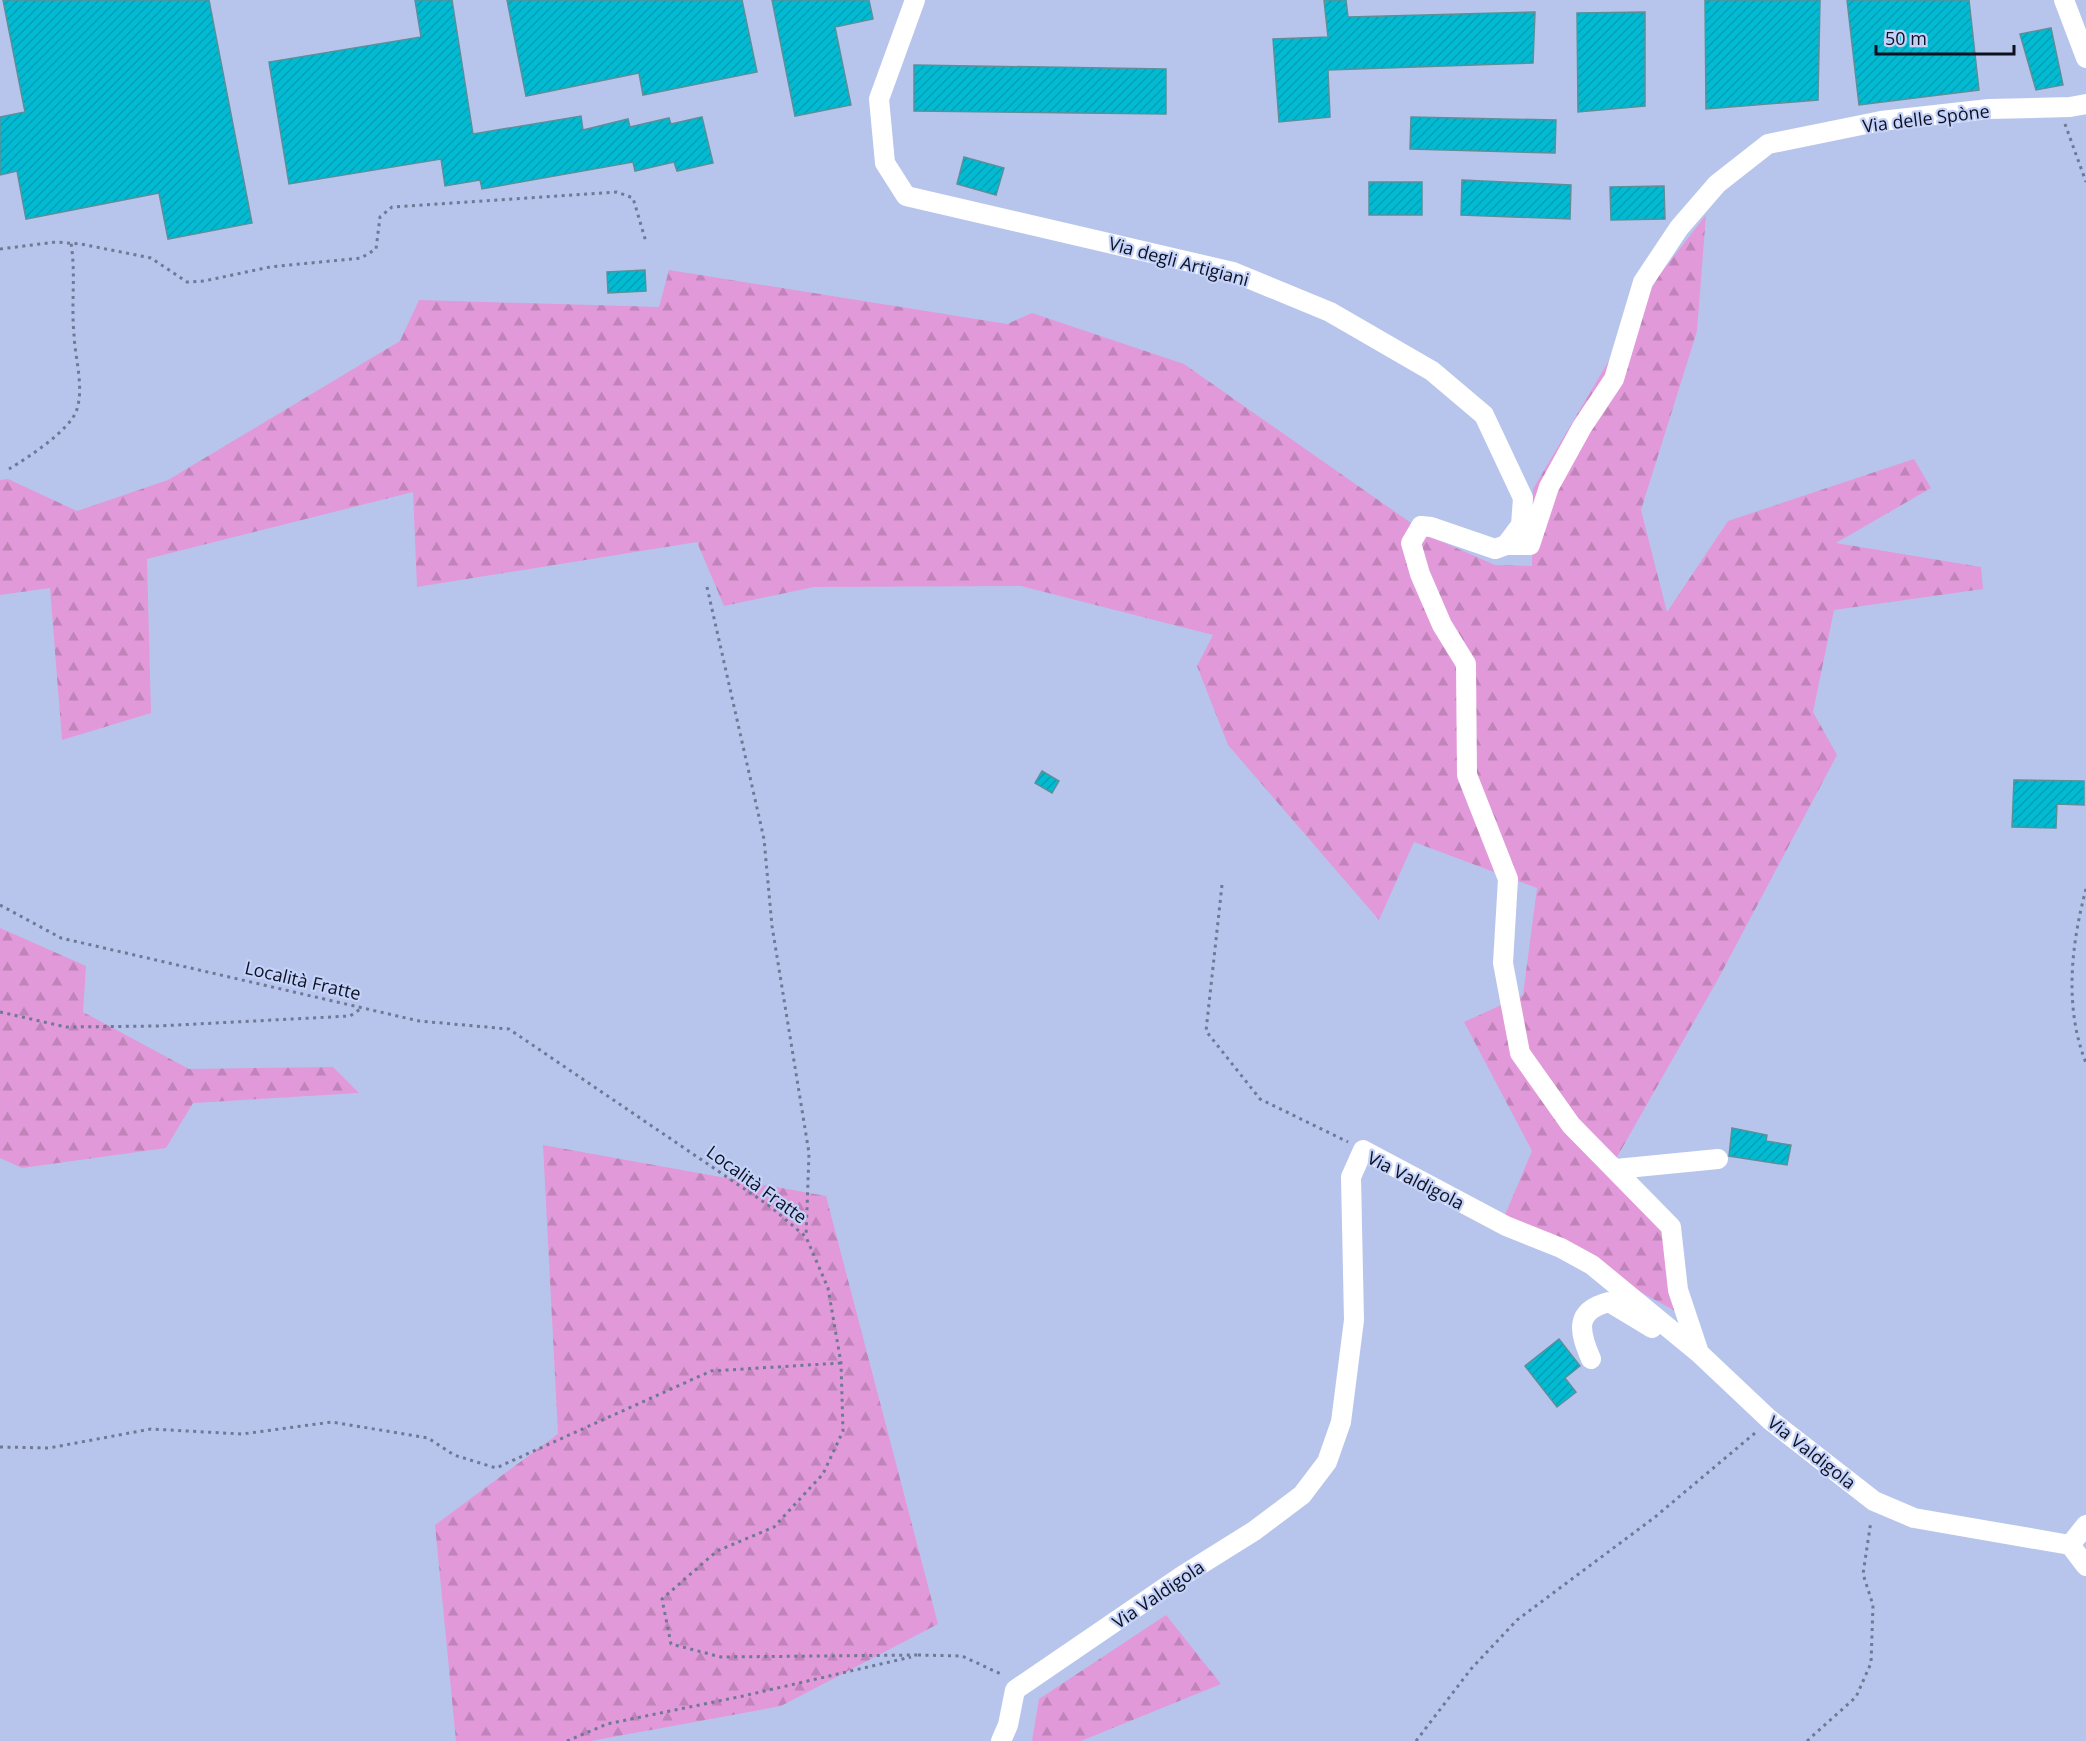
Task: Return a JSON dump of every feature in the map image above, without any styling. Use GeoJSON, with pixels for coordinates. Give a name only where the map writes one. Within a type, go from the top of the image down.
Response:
{"type":"FeatureCollection","features":[{"type":"Feature","properties":{"kind":"street","name":"Via degli Artigiani"},"geometry":{"type":"LineString","coordinates":[[915,0],[879,99],[885,163],[906,196],[1233,272],[1330,312],[1432,371],[1484,415],[1523,498],[1521,525],[1506,545]]}},
{"type":"Feature","properties":{"kind":"street"},"geometry":{"type":"LineString","coordinates":[[2064,0],[2086,58]]}},
{"type":"Feature","properties":{"kind":"street","name":"Via delle Spòne"},"geometry":{"type":"LineString","coordinates":[[1506,545],[1530,545],[1549,487],[1582,427],[1614,379],[1643,282],[1679,228],[1717,184],[1768,144],[1881,121],[1989,109],[2078,105]]}},
{"type":"Feature","properties":{"kind":"street"},"geometry":{"type":"LineString","coordinates":[[1506,545],[1495,549],[1431,527],[1421,526],[1411,543],[1420,574],[1442,625],[1466,664],[1467,775],[1508,879],[1503,963],[1520,1053],[1571,1125],[1671,1227],[1678,1290],[1700,1353]]}},
{"type":"Feature","properties":{"kind":"street","name":"Via Valdigola"},"geometry":{"type":"LineString","coordinates":[[1015,1690],[1182,1576],[1254,1531],[1302,1495],[1327,1462],[1341,1422],[1354,1320],[1351,1178],[1363,1150],[1506,1226],[1561,1248],[1592,1264],[1700,1353],[1770,1420],[1874,1501],[1914,1518],[2070,1545]]}},
{"type":"Feature","properties":{"kind":"street"},"geometry":{"type":"LineString","coordinates":[[1616,1169],[1718,1159]]}},
{"type":"Feature","properties":{"kind":"street"},"geometry":{"type":"LineString","coordinates":[[1591,1359],[1581,1334],[1582,1320],[1594,1306],[1609,1302],[1674,1342],[1700,1353]]}},
{"type":"Feature","properties":{"kind":"street"},"geometry":{"type":"LineString","coordinates":[[2086,1525],[2070,1545],[2086,1566]]}},
{"type":"Feature","properties":{"kind":"street"},"geometry":{"type":"LineString","coordinates":[[1001,1741],[1008,1725],[1015,1690]]}},
{"type":"Feature","properties":{"kind":"path"},"geometry":{"type":"LineString","coordinates":[[2078,105],[2065,122],[2076,161],[2086,182]]}},
{"type":"Feature","properties":{"kind":"path"},"geometry":{"type":"LineString","coordinates":[[0,249],[56,242],[71,243],[151,258],[187,282],[204,281],[270,267],[361,258],[376,249],[380,217],[392,207],[617,192],[633,198],[646,242]]}},
{"type":"Feature","properties":{"kind":"path"},"geometry":{"type":"LineString","coordinates":[[9,470],[49,443],[77,410],[79,378],[74,334],[74,263],[71,243]]}},
{"type":"Feature","properties":{"kind":"path"},"geometry":{"type":"LineString","coordinates":[[707,587],[764,838],[772,926],[808,1153],[806,1237]]}},
{"type":"Feature","properties":{"kind":"path"},"geometry":{"type":"LineString","coordinates":[[1222,885],[1206,1031],[1260,1099],[1363,1150]]}},
{"type":"Feature","properties":{"kind":"path"},"geometry":{"type":"LineString","coordinates":[[2086,890],[2078,919],[2070,978],[2081,1051],[2086,1064]]}},
{"type":"Feature","properties":{"kind":"path","name":"Località Fratte"},"geometry":{"type":"LineString","coordinates":[[0,904],[61,938],[419,1021],[509,1029],[771,1207],[806,1237],[828,1288],[841,1363],[843,1431],[823,1474],[774,1527],[717,1551],[662,1599],[672,1644],[721,1657],[918,1655]]}},
{"type":"Feature","properties":{"kind":"path"},"geometry":{"type":"LineString","coordinates":[[0,1012],[66,1027],[77,1027],[158,1026],[350,1016],[362,1008]]}},
{"type":"Feature","properties":{"kind":"path"},"geometry":{"type":"LineString","coordinates":[[0,1447],[48,1448],[151,1429],[242,1434],[332,1422],[428,1438],[454,1455],[496,1468],[711,1371],[841,1363]]}},
{"type":"Feature","properties":{"kind":"path"},"geometry":{"type":"LineString","coordinates":[[1416,1741],[1471,1669],[1517,1620],[1654,1517],[1770,1420]]}},
{"type":"Feature","properties":{"kind":"path"},"geometry":{"type":"LineString","coordinates":[[1807,1741],[1856,1697],[1871,1663],[1873,1605],[1863,1574],[1874,1501]]}},
{"type":"Feature","properties":{"kind":"path"},"geometry":{"type":"LineString","coordinates":[[567,1741],[607,1724],[743,1696],[918,1655],[962,1656],[1004,1675],[1015,1690]]}},
{"type":"Feature","properties":{"kind":"path"},"geometry":{"type":"LineString","coordinates":[[1419,1736],[1425,1741]]}},
{"type":"Feature","properties":{"kind":"green space"},"geometry":{"type":"Polygon","coordinates":[[[1706,215],[1697,331],[1641,510],[1667,612],[1728,521],[1914,459],[1931,488],[1836,543],[1981,567],[1983,589],[1834,610],[1813,712],[1837,755],[1717,981],[1609,1171],[1666,1229],[1677,1312],[1504,1217],[1532,1151],[1464,1022],[1523,995],[1537,888],[1414,842],[1379,920],[1228,745],[1197,666],[1213,635],[1021,586],[814,587],[724,606],[697,542],[417,587],[413,492],[147,559],[151,713],[62,740],[50,588],[0,595],[0,480],[8,479],[77,511],[168,480],[400,341],[419,300],[659,307],[669,270],[1007,324],[1032,313],[1184,364],[1431,537],[1495,565],[1532,566],[1533,489],[1660,274],[1706,215]]]}},
{"type":"Feature","properties":{"kind":"green space"},"geometry":{"type":"Polygon","coordinates":[[[0,928],[86,966],[83,1012],[189,1069],[333,1067],[359,1093],[193,1103],[166,1148],[22,1168],[0,1158],[0,928]]]}},
{"type":"Feature","properties":{"kind":"green space"},"geometry":{"type":"Polygon","coordinates":[[[543,1145],[826,1196],[938,1624],[781,1706],[591,1741],[456,1741],[435,1525],[558,1434],[543,1145]]]}},
{"type":"Feature","properties":{"kind":"green space"},"geometry":{"type":"Polygon","coordinates":[[[1166,1615],[1221,1684],[1081,1741],[1032,1741],[1039,1699],[1166,1615]]]}},
{"type":"Feature","properties":{"kind":"building"},"geometry":{"type":"Polygon","coordinates":[[[3,0],[209,0],[252,223],[168,239],[159,193],[26,219],[17,171],[0,175],[0,117],[25,112],[3,0]]]}},
{"type":"Feature","properties":{"kind":"building"},"geometry":{"type":"Polygon","coordinates":[[[415,0],[452,0],[473,134],[581,116],[583,130],[628,119],[630,127],[669,118],[671,124],[702,117],[713,163],[677,171],[674,162],[635,171],[633,162],[482,189],[480,180],[445,186],[441,159],[289,184],[269,62],[421,37],[415,0]]]}},
{"type":"Feature","properties":{"kind":"building"},"geometry":{"type":"Polygon","coordinates":[[[507,0],[742,0],[757,72],[643,95],[639,73],[526,96],[507,0]]]}},
{"type":"Feature","properties":{"kind":"building"},"geometry":{"type":"Polygon","coordinates":[[[772,0],[869,0],[873,19],[835,27],[851,105],[795,116],[772,0]]]}},
{"type":"Feature","properties":{"kind":"building"},"geometry":{"type":"Polygon","coordinates":[[[1324,0],[1346,0],[1348,17],[1535,12],[1533,63],[1328,70],[1330,117],[1279,122],[1273,39],[1328,37],[1324,0]]]}},
{"type":"Feature","properties":{"kind":"building"},"geometry":{"type":"Polygon","coordinates":[[[1705,0],[1820,0],[1818,100],[1706,109],[1705,0]]]}},
{"type":"Feature","properties":{"kind":"building"},"geometry":{"type":"Polygon","coordinates":[[[1847,0],[1969,0],[1979,90],[1859,105],[1847,0]]]}},
{"type":"Feature","properties":{"kind":"building"},"geometry":{"type":"Polygon","coordinates":[[[1645,12],[1645,106],[1578,112],[1577,13],[1645,12]]]}},
{"type":"Feature","properties":{"kind":"building"},"geometry":{"type":"Polygon","coordinates":[[[2051,28],[2063,85],[2036,90],[2020,34],[2051,28]]]}},
{"type":"Feature","properties":{"kind":"building"},"geometry":{"type":"Polygon","coordinates":[[[914,65],[1166,69],[1166,114],[914,111],[914,65]]]}},
{"type":"Feature","properties":{"kind":"building"},"geometry":{"type":"Polygon","coordinates":[[[1411,117],[1556,120],[1555,153],[1410,149],[1411,117]]]}},
{"type":"Feature","properties":{"kind":"building"},"geometry":{"type":"Polygon","coordinates":[[[964,157],[1004,168],[996,195],[957,184],[964,157]]]}},
{"type":"Feature","properties":{"kind":"building"},"geometry":{"type":"Polygon","coordinates":[[[1462,180],[1571,185],[1570,219],[1461,215],[1462,180]]]}},
{"type":"Feature","properties":{"kind":"building"},"geometry":{"type":"Polygon","coordinates":[[[1369,182],[1422,182],[1422,215],[1369,215],[1369,182]]]}},
{"type":"Feature","properties":{"kind":"building"},"geometry":{"type":"Polygon","coordinates":[[[1664,186],[1665,219],[1611,220],[1610,187],[1664,186]]]}},
{"type":"Feature","properties":{"kind":"building"},"geometry":{"type":"Polygon","coordinates":[[[645,270],[646,291],[608,293],[607,272],[645,270]]]}},
{"type":"Feature","properties":{"kind":"building"},"geometry":{"type":"Polygon","coordinates":[[[1042,771],[1059,781],[1052,793],[1035,783],[1042,771]]]}},
{"type":"Feature","properties":{"kind":"building"},"geometry":{"type":"Polygon","coordinates":[[[2014,780],[2084,781],[2084,805],[2057,804],[2056,828],[2012,827],[2014,780]]]}},
{"type":"Feature","properties":{"kind":"building"},"geometry":{"type":"Polygon","coordinates":[[[1732,1128],[1767,1135],[1766,1141],[1791,1145],[1787,1165],[1729,1156],[1732,1128]]]}},
{"type":"Feature","properties":{"kind":"building"},"geometry":{"type":"Polygon","coordinates":[[[1559,1339],[1580,1366],[1565,1378],[1576,1392],[1557,1407],[1525,1366],[1559,1339]]]}}]}
